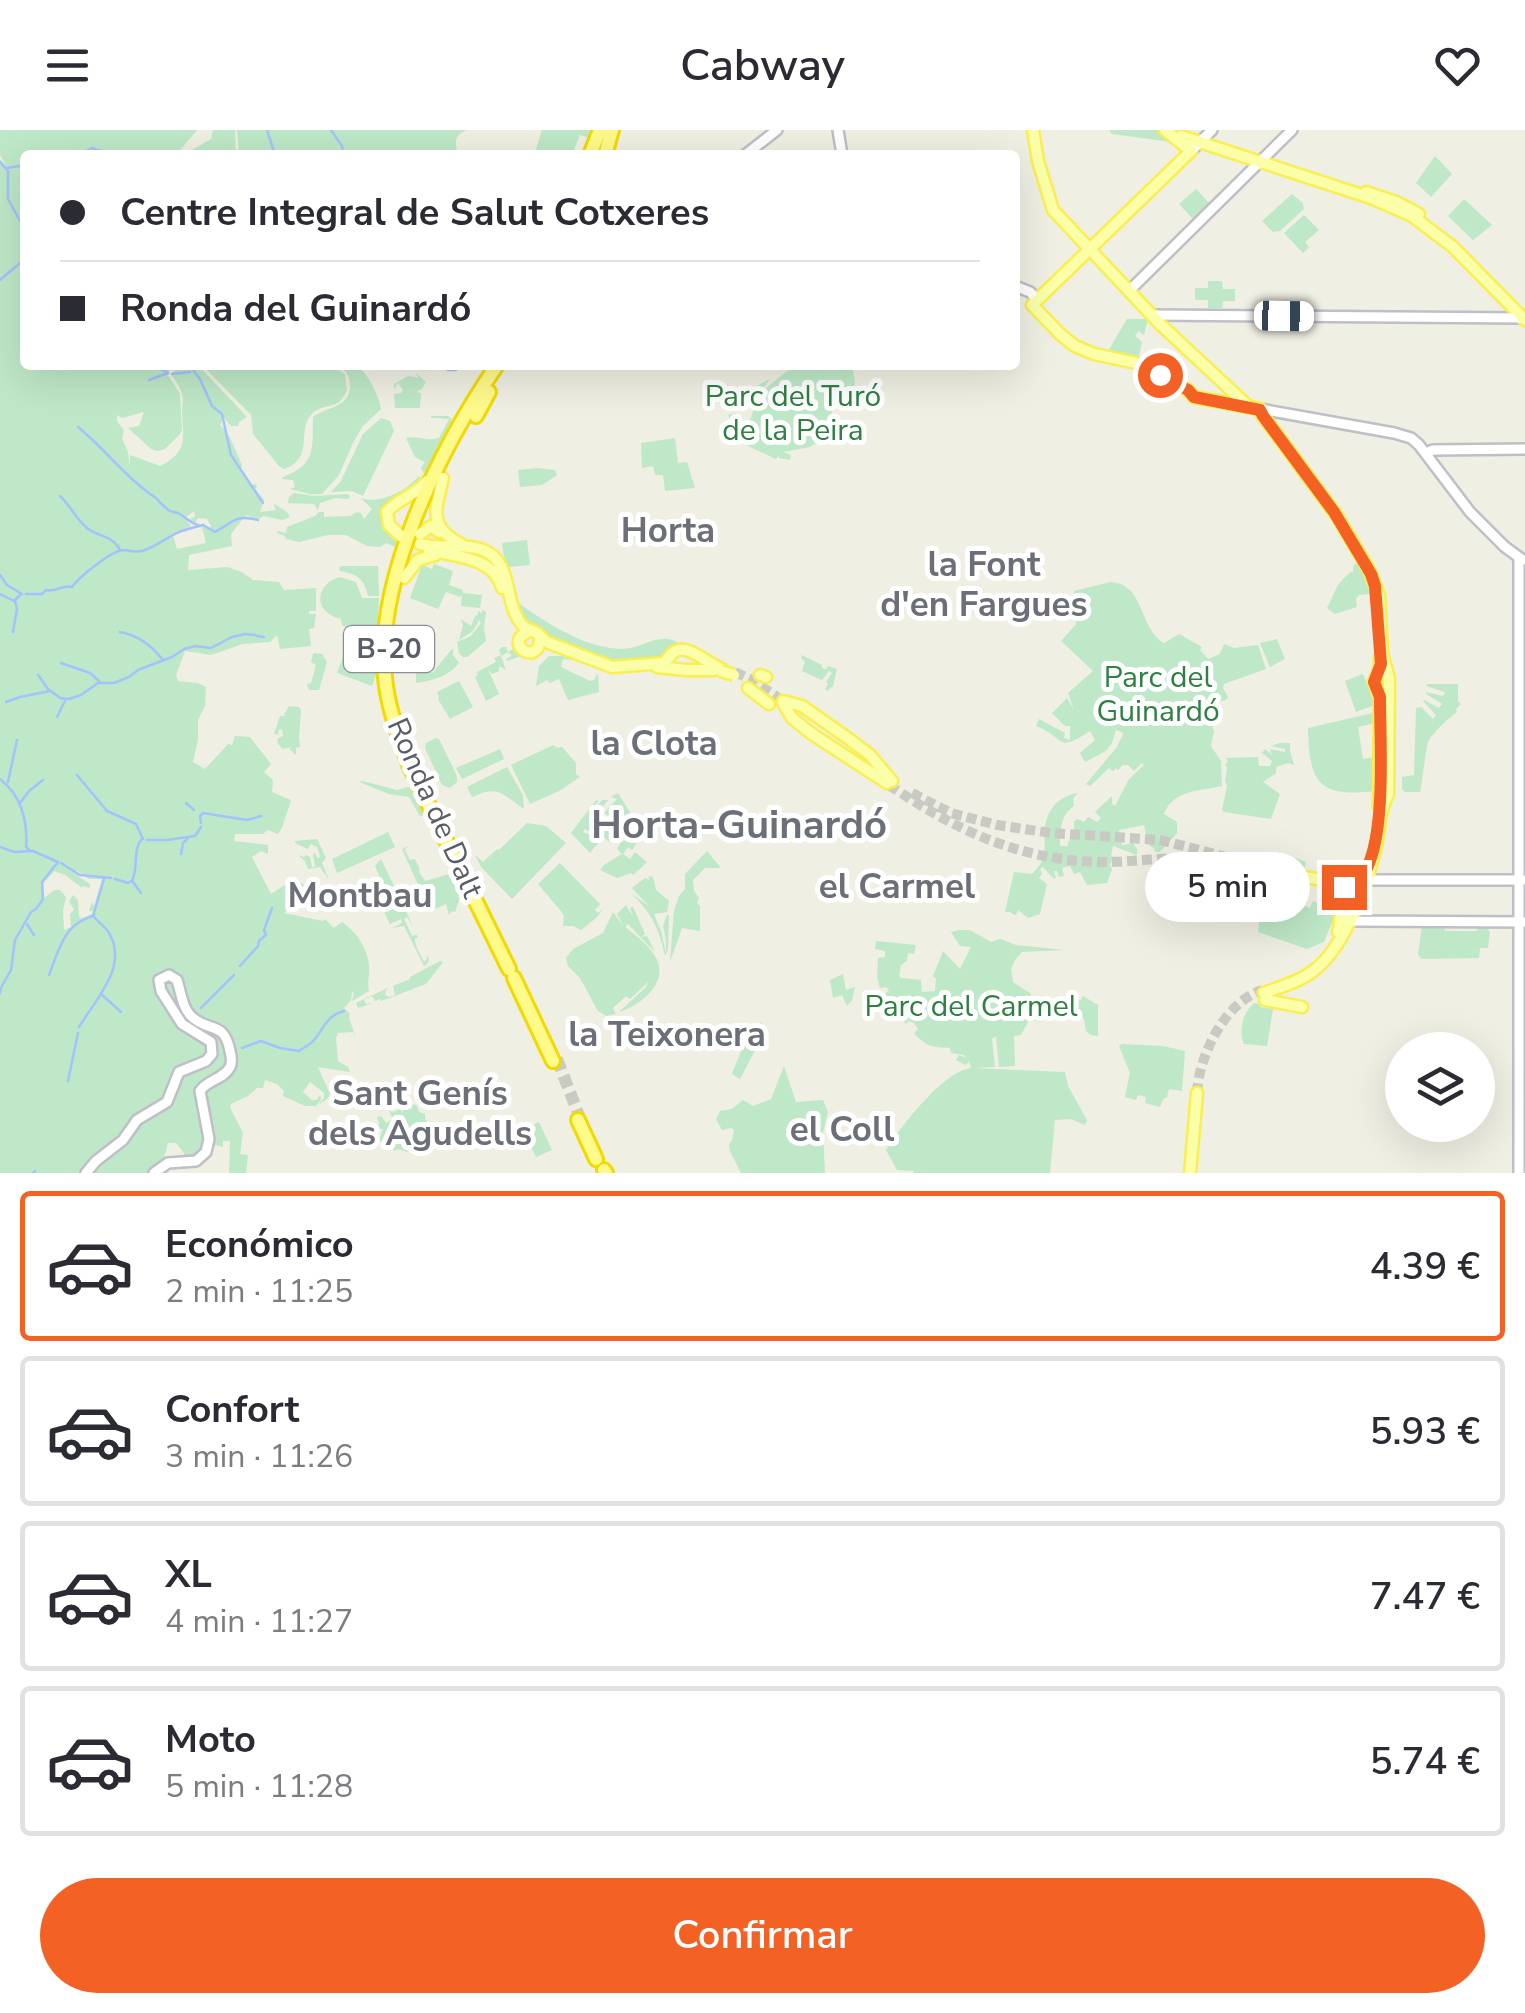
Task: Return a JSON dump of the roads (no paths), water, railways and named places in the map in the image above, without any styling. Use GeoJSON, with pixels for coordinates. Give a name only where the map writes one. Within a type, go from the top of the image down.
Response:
{"type":"FeatureCollection","features":[{"type":"Feature","properties":{"kind":"highway"},"geometry":{"type":"LineString","coordinates":[[466,402],[495,370]]}},
{"type":"Feature","properties":{"kind":"highway","name":"Ronda de Dalt"},"geometry":{"type":"LineString","coordinates":[[496,370],[462,421],[426,495],[400,564],[384,647],[386,685],[394,720],[414,768],[554,1060]]}},
{"type":"Feature","properties":{"kind":"highway","name":"Ronda de Dalt"},"geometry":{"type":"LineString","coordinates":[[414,768],[391,690],[388,646],[394,599],[414,536],[442,470],[496,370]]}},
{"type":"Feature","properties":{"kind":"highway"},"geometry":{"type":"LineString","coordinates":[[476,416],[497,370]]}},
{"type":"Feature","properties":{"kind":"highway"},"geometry":{"type":"LineString","coordinates":[[388,615],[396,559]]}},
{"type":"Feature","properties":{"kind":"highway"},"geometry":{"type":"LineString","coordinates":[[402,740],[414,768]]}},
{"type":"Feature","properties":{"kind":"highway"},"geometry":{"type":"LineString","coordinates":[[443,828],[451,859]]}},
{"type":"Feature","properties":{"kind":"highway"},"geometry":{"type":"LineString","coordinates":[[531,994],[554,1060]]}},
{"type":"Feature","properties":{"kind":"highway"},"geometry":{"type":"LineString","coordinates":[[522,1008],[554,1060]]}},
{"type":"Feature","properties":{"kind":"highway"},"geometry":{"type":"LineString","coordinates":[[579,1119],[602,1167]]}},
{"type":"Feature","properties":{"kind":"main road"},"geometry":{"type":"LineString","coordinates":[[754,150],[780,130]]}},
{"type":"Feature","properties":{"kind":"main road"},"geometry":{"type":"LineString","coordinates":[[1033,130],[1053,210],[1152,315],[1263,416],[1340,520],[1378,594],[1381,648],[1390,679],[1384,782],[1388,794],[1378,836],[1327,959],[1303,978],[1263,995]]}},
{"type":"Feature","properties":{"kind":"main road"},"geometry":{"type":"LineString","coordinates":[[1168,130],[1198,145],[1262,160],[1403,205],[1436,226],[1524,317]]}},
{"type":"Feature","properties":{"kind":"main road"},"geometry":{"type":"LineString","coordinates":[[1180,130],[1198,145]]}},
{"type":"Feature","properties":{"kind":"main road"},"geometry":{"type":"LineString","coordinates":[[1034,302],[1212,130]]}},
{"type":"Feature","properties":{"kind":"main road"},"geometry":{"type":"LineString","coordinates":[[1130,290],[1292,130]]}},
{"type":"Feature","properties":{"kind":"main road"},"geometry":{"type":"LineString","coordinates":[[1020,288],[1030,292],[1067,341],[1102,356],[1136,362],[1188,395],[1402,435],[1416,442],[1429,452],[1470,512],[1521,563],[1519,1173]]}},
{"type":"Feature","properties":{"kind":"main road"},"geometry":{"type":"LineString","coordinates":[[1152,315],[1524,317]]}},
{"type":"Feature","properties":{"kind":"main road"},"geometry":{"type":"LineString","coordinates":[[1429,452],[1525,449]]}},
{"type":"Feature","properties":{"kind":"main road"},"geometry":{"type":"LineString","coordinates":[[443,478],[437,520],[445,534],[498,576],[507,606],[525,633]]}},
{"type":"Feature","properties":{"kind":"main road"},"geometry":{"type":"LineString","coordinates":[[404,532],[389,525],[387,512],[427,481]]}},
{"type":"Feature","properties":{"kind":"main road"},"geometry":{"type":"LineString","coordinates":[[451,556],[421,542],[472,553]]}},
{"type":"Feature","properties":{"kind":"main road"},"geometry":{"type":"LineString","coordinates":[[404,578],[422,558],[472,553]]}},
{"type":"Feature","properties":{"kind":"main road"},"geometry":{"type":"LineString","coordinates":[[525,633],[537,633],[539,644]]}},
{"type":"Feature","properties":{"kind":"main road"},"geometry":{"type":"LineString","coordinates":[[525,633],[519,644],[522,650],[529,653],[539,644]]}},
{"type":"Feature","properties":{"kind":"main road"},"geometry":{"type":"LineString","coordinates":[[539,644],[612,667],[664,663],[674,651],[683,649],[734,674]]}},
{"type":"Feature","properties":{"kind":"main road"},"geometry":{"type":"LineString","coordinates":[[539,644],[613,670],[662,666],[721,670]]}},
{"type":"Feature","properties":{"kind":"main road"},"geometry":{"type":"LineString","coordinates":[[691,670],[698,664],[697,655]]}},
{"type":"Feature","properties":{"kind":"main road"},"geometry":{"type":"LineString","coordinates":[[670,656],[678,669]]}},
{"type":"Feature","properties":{"kind":"main road"},"geometry":{"type":"LineString","coordinates":[[748,688],[769,704]]}},
{"type":"Feature","properties":{"kind":"main road"},"geometry":{"type":"LineString","coordinates":[[783,702],[800,705],[870,755],[888,781],[860,767],[792,718],[783,702]]}},
{"type":"Feature","properties":{"kind":"main road"},"geometry":{"type":"LineString","coordinates":[[792,718],[793,709],[800,705]]}},
{"type":"Feature","properties":{"kind":"main road"},"geometry":{"type":"LineString","coordinates":[[860,767],[868,765],[870,755]]}},
{"type":"Feature","properties":{"kind":"main road"},"geometry":{"type":"LineString","coordinates":[[1522,880],[1303,880],[1329,890],[1348,910],[1379,922],[1522,922]]}},
{"type":"Feature","properties":{"kind":"main road"},"geometry":{"type":"LineString","coordinates":[[1348,910],[1342,890],[1358,881]]}},
{"type":"Feature","properties":{"kind":"main road"},"geometry":{"type":"LineString","coordinates":[[1314,964],[1327,959]]}},
{"type":"Feature","properties":{"kind":"main road"},"geometry":{"type":"LineString","coordinates":[[1263,995],[1327,959]]}},
{"type":"Feature","properties":{"kind":"main road"},"geometry":{"type":"LineString","coordinates":[[86,1173],[123,1140],[134,1123],[165,1102],[176,1077],[208,1060],[213,1048],[208,1039],[180,1022],[160,986],[160,979],[166,975],[177,979],[189,1014],[226,1036],[232,1062],[226,1072],[206,1083],[200,1092],[209,1139],[205,1154],[194,1162],[166,1164],[153,1173]]}},
{"type":"Feature","properties":{"kind":"main road"},"geometry":{"type":"LineString","coordinates":[[1263,995],[1302,1006]]}},
{"type":"Feature","properties":{"kind":"main road"},"geometry":{"type":"LineString","coordinates":[[1192,1173],[1198,1094]]}},
{"type":"Feature","properties":{"kind":"waterway"},"geometry":{"type":"LineString","coordinates":[[267,130],[273,150]]}},
{"type":"Feature","properties":{"kind":"waterway"},"geometry":{"type":"LineString","coordinates":[[331,130],[343,150]]}},
{"type":"Feature","properties":{"kind":"waterway"},"geometry":{"type":"LineString","coordinates":[[88,150],[98,150]]}},
{"type":"Feature","properties":{"kind":"waterway"},"geometry":{"type":"LineString","coordinates":[[0,162],[8,171],[8,199],[20,221]]}},
{"type":"Feature","properties":{"kind":"waterway"},"geometry":{"type":"LineString","coordinates":[[7,168],[20,166]]}},
{"type":"Feature","properties":{"kind":"waterway"},"geometry":{"type":"LineString","coordinates":[[0,280],[20,263]]}},
{"type":"Feature","properties":{"kind":"waterway"},"geometry":{"type":"LineString","coordinates":[[162,370],[168,373]]}},
{"type":"Feature","properties":{"kind":"waterway"},"geometry":{"type":"LineString","coordinates":[[193,370],[212,406],[222,414],[231,455],[263,503]]}},
{"type":"Feature","properties":{"kind":"waterway"},"geometry":{"type":"LineString","coordinates":[[448,370],[456,370]]}},
{"type":"Feature","properties":{"kind":"waterway"},"geometry":{"type":"LineString","coordinates":[[172,374],[190,372]]}},
{"type":"Feature","properties":{"kind":"waterway"},"geometry":{"type":"LineString","coordinates":[[149,380],[168,373]]}},
{"type":"Feature","properties":{"kind":"waterway"},"geometry":{"type":"LineString","coordinates":[[78,427],[166,508],[198,525]]}},
{"type":"Feature","properties":{"kind":"waterway"},"geometry":{"type":"LineString","coordinates":[[60,496],[87,528],[120,550]]}},
{"type":"Feature","properties":{"kind":"waterway"},"geometry":{"type":"LineString","coordinates":[[26,594],[72,587],[111,555],[123,550],[145,550],[183,530],[203,525],[215,532],[239,519],[258,520]]}},
{"type":"Feature","properties":{"kind":"waterway"},"geometry":{"type":"LineString","coordinates":[[0,575],[22,594]]}},
{"type":"Feature","properties":{"kind":"waterway"},"geometry":{"type":"LineString","coordinates":[[0,594],[14,601],[20,595]]}},
{"type":"Feature","properties":{"kind":"waterway"},"geometry":{"type":"LineString","coordinates":[[13,632],[15,600]]}},
{"type":"Feature","properties":{"kind":"waterway"},"geometry":{"type":"LineString","coordinates":[[120,632],[143,641],[162,659]]}},
{"type":"Feature","properties":{"kind":"waterway"},"geometry":{"type":"LineString","coordinates":[[38,675],[48,689],[69,699],[98,683],[114,683],[129,677],[184,649],[211,648],[232,637],[255,635]]}},
{"type":"Feature","properties":{"kind":"waterway"},"geometry":{"type":"LineString","coordinates":[[257,636],[264,637]]}},
{"type":"Feature","properties":{"kind":"waterway"},"geometry":{"type":"LineString","coordinates":[[61,663],[90,673],[100,682]]}},
{"type":"Feature","properties":{"kind":"waterway"},"geometry":{"type":"LineString","coordinates":[[6,702],[50,691]]}},
{"type":"Feature","properties":{"kind":"waterway"},"geometry":{"type":"LineString","coordinates":[[57,717],[65,701]]}},
{"type":"Feature","properties":{"kind":"waterway"},"geometry":{"type":"LineString","coordinates":[[8,782],[17,740]]}},
{"type":"Feature","properties":{"kind":"waterway"},"geometry":{"type":"LineString","coordinates":[[77,775],[107,811],[136,824],[143,839]]}},
{"type":"Feature","properties":{"kind":"waterway"},"geometry":{"type":"LineString","coordinates":[[0,779],[18,801],[26,828],[26,847],[31,851]]}},
{"type":"Feature","properties":{"kind":"waterway"},"geometry":{"type":"LineString","coordinates":[[20,803],[43,780]]}},
{"type":"Feature","properties":{"kind":"waterway"},"geometry":{"type":"LineString","coordinates":[[186,803],[194,810]]}},
{"type":"Feature","properties":{"kind":"waterway"},"geometry":{"type":"LineString","coordinates":[[201,823],[203,813],[247,820],[261,816]]}},
{"type":"Feature","properties":{"kind":"waterway"},"geometry":{"type":"LineString","coordinates":[[147,840],[195,836],[201,827]]}},
{"type":"Feature","properties":{"kind":"waterway"},"geometry":{"type":"LineString","coordinates":[[181,854],[188,838]]}},
{"type":"Feature","properties":{"kind":"waterway"},"geometry":{"type":"LineString","coordinates":[[115,879],[132,881],[142,839]]}},
{"type":"Feature","properties":{"kind":"waterway"},"geometry":{"type":"LineString","coordinates":[[0,847],[14,852],[33,851],[58,862],[42,882],[43,899],[15,940],[11,970],[2,986]]}},
{"type":"Feature","properties":{"kind":"waterway"},"geometry":{"type":"LineString","coordinates":[[61,863],[80,875],[111,878]]}},
{"type":"Feature","properties":{"kind":"waterway"},"geometry":{"type":"LineString","coordinates":[[79,1027],[113,971],[114,946],[109,933],[93,916],[104,879]]}},
{"type":"Feature","properties":{"kind":"waterway"},"geometry":{"type":"LineString","coordinates":[[133,882],[141,893]]}},
{"type":"Feature","properties":{"kind":"waterway"},"geometry":{"type":"LineString","coordinates":[[240,966],[266,935],[264,930],[272,908]]}},
{"type":"Feature","properties":{"kind":"waterway"},"geometry":{"type":"LineString","coordinates":[[49,975],[72,927],[94,915]]}},
{"type":"Feature","properties":{"kind":"waterway"},"geometry":{"type":"LineString","coordinates":[[27,924],[34,935]]}},
{"type":"Feature","properties":{"kind":"waterway"},"geometry":{"type":"LineString","coordinates":[[201,1008],[234,975]]}},
{"type":"Feature","properties":{"kind":"waterway"},"geometry":{"type":"LineString","coordinates":[[0,993],[1,988]]}},
{"type":"Feature","properties":{"kind":"waterway"},"geometry":{"type":"LineString","coordinates":[[101,994],[121,1012]]}},
{"type":"Feature","properties":{"kind":"waterway"},"geometry":{"type":"LineString","coordinates":[[242,1048],[261,1041],[299,1051],[312,1042],[329,1019],[344,1011]]}},
{"type":"Feature","properties":{"kind":"waterway"},"geometry":{"type":"LineString","coordinates":[[68,1081],[78,1033]]}},
{"type":"Feature","properties":{"kind":"tunnel"},"geometry":{"type":"LineString","coordinates":[[735,672],[783,701]]}},
{"type":"Feature","properties":{"kind":"tunnel"},"geometry":{"type":"LineString","coordinates":[[889,785],[962,828],[1039,855],[1096,862],[1205,860],[1303,883]]}},
{"type":"Feature","properties":{"kind":"tunnel"},"geometry":{"type":"LineString","coordinates":[[912,793],[951,813],[997,825],[1051,833],[1160,840],[1230,858]]}},
{"type":"Feature","properties":{"kind":"tunnel"},"geometry":{"type":"LineString","coordinates":[[1197,1093],[1203,1063],[1216,1032],[1236,1006],[1262,990]]}},
{"type":"Feature","properties":{"kind":"tunnel"},"geometry":{"type":"LineString","coordinates":[[557,1059],[580,1118]]}},
{"type":"Feature","properties":{"kind":"district","name":"Horta"},"geometry":{"type":"Point","coordinates":[668,530]}},
{"type":"Feature","properties":{"kind":"district","name":"la Font d'en Fargues"},"geometry":{"type":"Point","coordinates":[984,584]}},
{"type":"Feature","properties":{"kind":"district","name":"la Clota"},"geometry":{"type":"Point","coordinates":[654,743]}},
{"type":"Feature","properties":{"kind":"district","name":"Horta-Guinardó"},"geometry":{"type":"Point","coordinates":[739,825]}},
{"type":"Feature","properties":{"kind":"district","name":"el Carmel"},"geometry":{"type":"Point","coordinates":[897,886]}},
{"type":"Feature","properties":{"kind":"district","name":"Montbau"},"geometry":{"type":"Point","coordinates":[360,895]}},
{"type":"Feature","properties":{"kind":"district","name":"la Teixonera"},"geometry":{"type":"Point","coordinates":[667,1034]}},
{"type":"Feature","properties":{"kind":"district","name":"Sant Genís dels Agudells"},"geometry":{"type":"Point","coordinates":[420,1113]}},
{"type":"Feature","properties":{"kind":"district","name":"el Coll"},"geometry":{"type":"Point","coordinates":[842,1129]}},
{"type":"Feature","properties":{"kind":"park label","name":"Parc del Turó de la Peira"},"geometry":{"type":"Point","coordinates":[793,413]}},
{"type":"Feature","properties":{"kind":"park label","name":"Parc del Guinardó"},"geometry":{"type":"Point","coordinates":[1158,694]}},
{"type":"Feature","properties":{"kind":"park label","name":"Parc del Carmel"},"geometry":{"type":"Point","coordinates":[971,1006]}}]}
